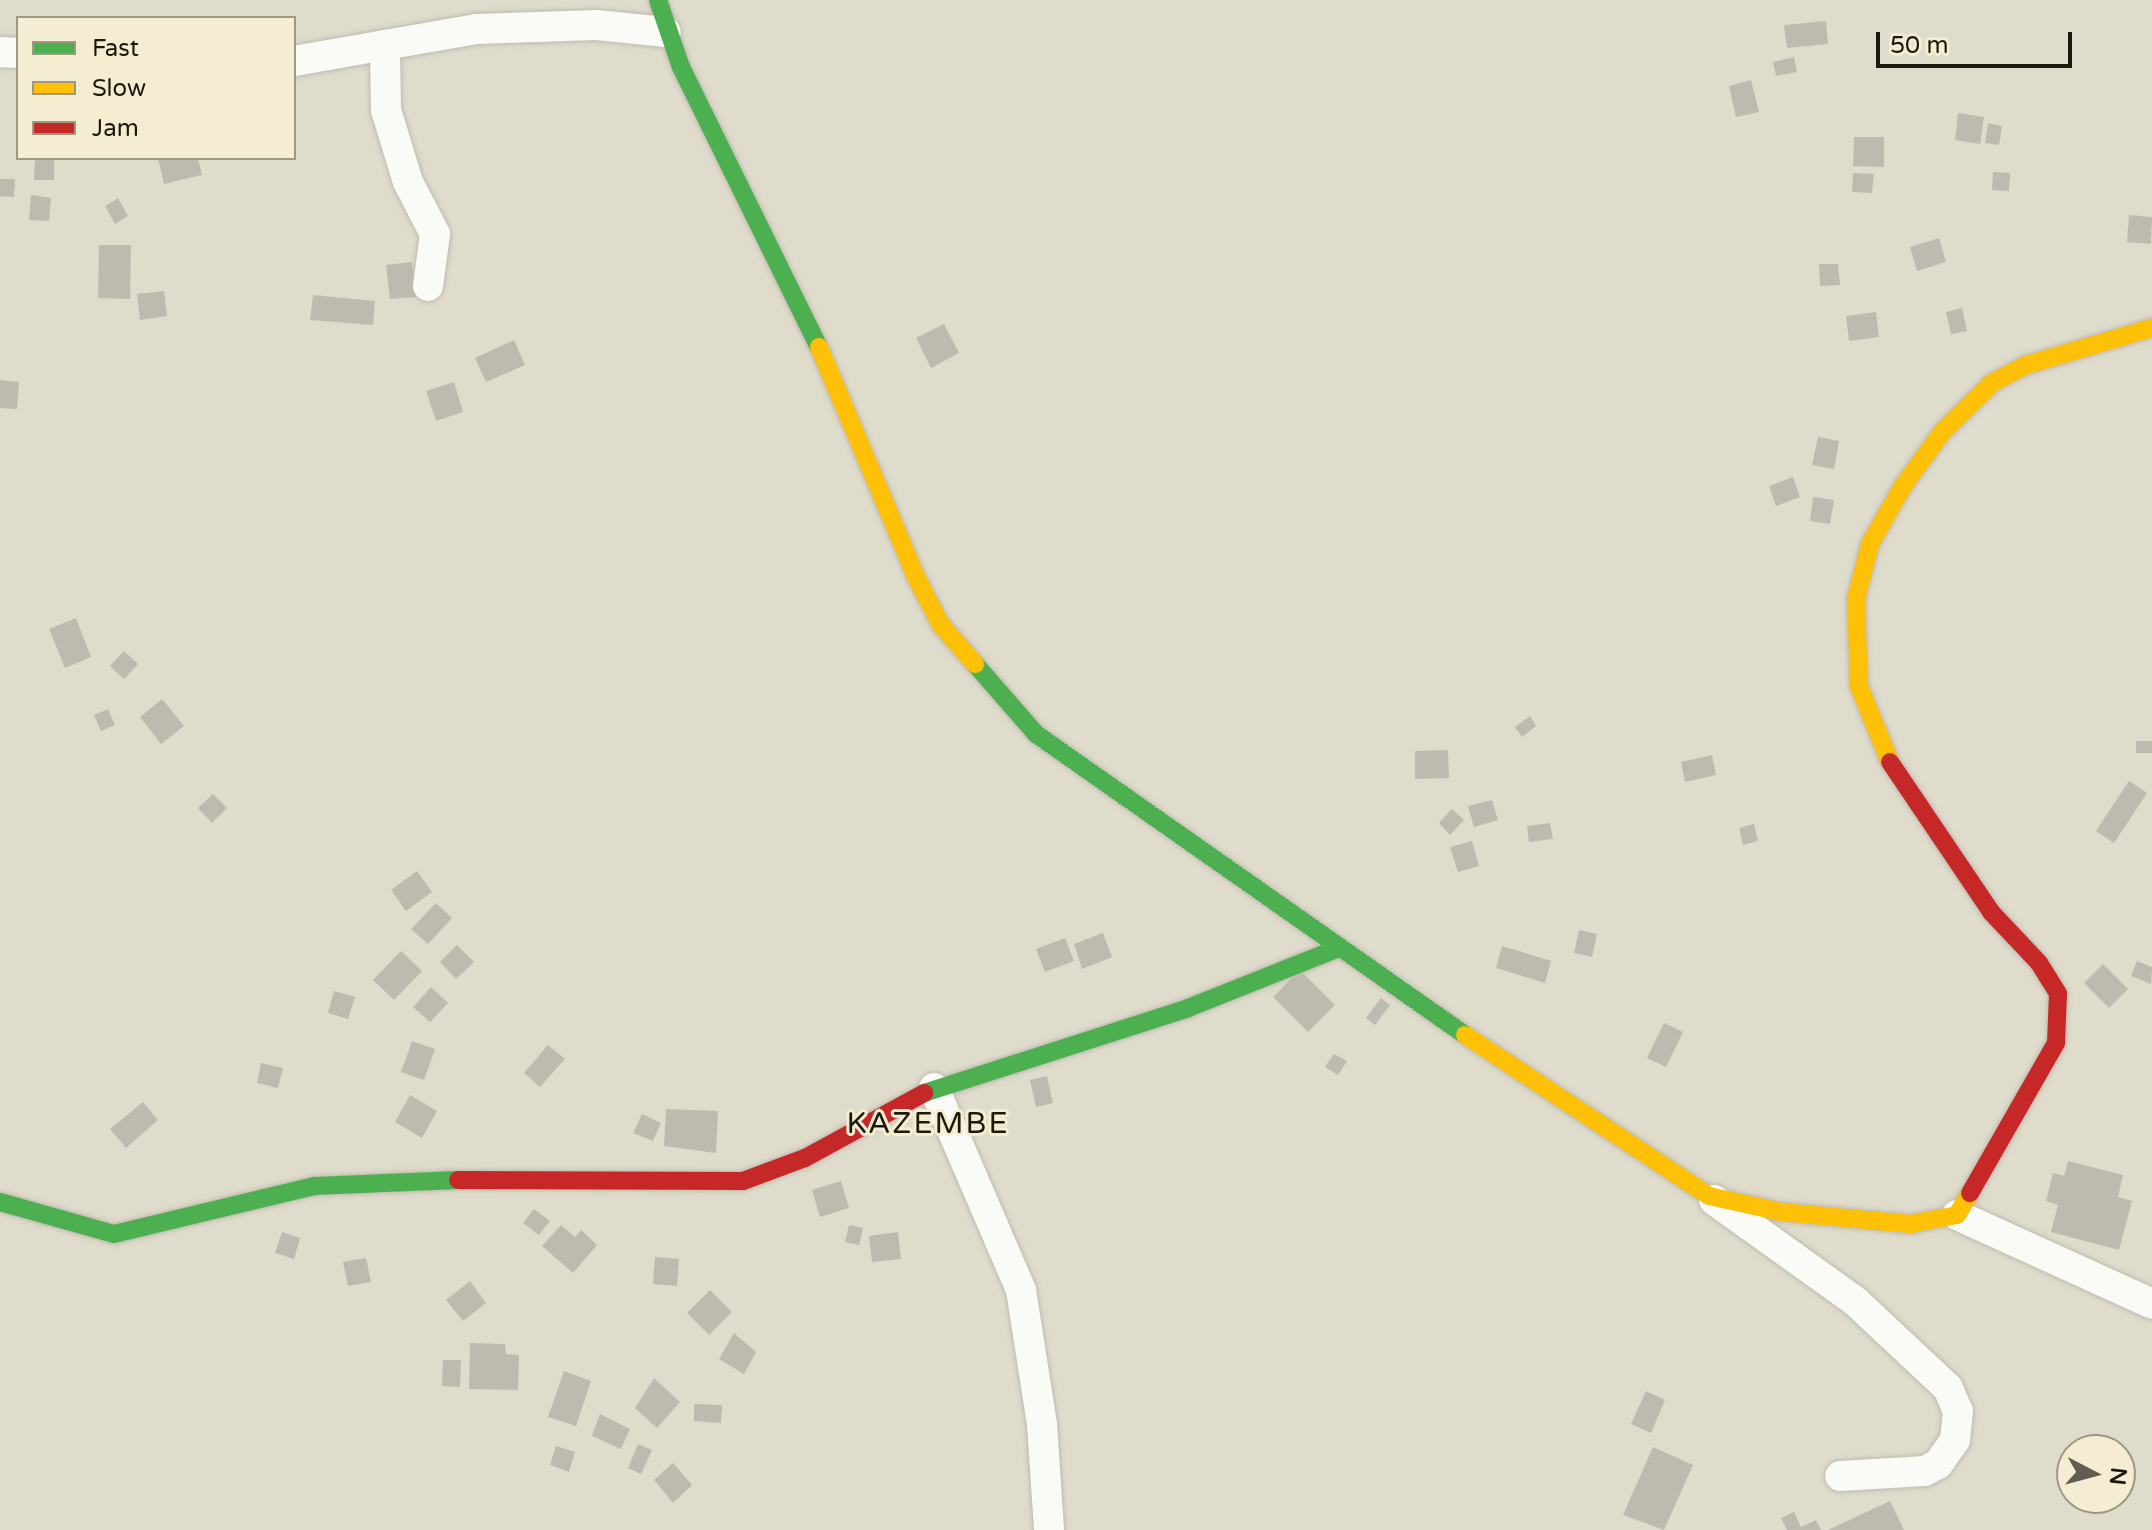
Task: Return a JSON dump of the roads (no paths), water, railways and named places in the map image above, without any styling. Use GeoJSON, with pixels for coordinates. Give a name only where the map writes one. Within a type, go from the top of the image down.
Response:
{"type":"FeatureCollection","features":[{"type":"Feature","properties":{"kind":"street"},"geometry":{"type":"LineString","coordinates":[[658,0],[666,32],[794,287],[941,625],[1036,734],[1336,949],[1709,1196],[1855,1301],[1948,1388],[1958,1411],[1955,1440],[1938,1464],[1925,1471],[1840,1476]]}},
{"type":"Feature","properties":{"kind":"street"},"geometry":{"type":"LineString","coordinates":[[296,61],[477,29],[596,25],[666,32]]}},
{"type":"Feature","properties":{"kind":"street"},"geometry":{"type":"LineString","coordinates":[[385,45],[386,110],[408,182],[435,234],[428,286]]}},
{"type":"Feature","properties":{"kind":"street"},"geometry":{"type":"LineString","coordinates":[[1957,1215],[2056,1043],[2058,994],[2039,963],[1991,912],[1888,760],[1859,686],[1856,599],[1870,544],[1903,486],[1943,431],[1992,383],[2026,365],[2152,328]]}},
{"type":"Feature","properties":{"kind":"street"},"geometry":{"type":"LineString","coordinates":[[0,1202],[114,1234],[314,1186],[528,1177],[721,1184],[805,1158],[934,1088],[1188,1008],[1336,949]]}},
{"type":"Feature","properties":{"kind":"street"},"geometry":{"type":"LineString","coordinates":[[934,1088],[1021,1290],[1042,1424],[1049,1530]]}},
{"type":"Feature","properties":{"kind":"street"},"geometry":{"type":"LineString","coordinates":[[1709,1196],[1781,1212],[1910,1224],[1957,1215],[2152,1304]]}},
{"type":"Feature","properties":{"kind":"district","name":"KAZEMBE"},"geometry":{"type":"Point","coordinates":[928,1124]}}]}
